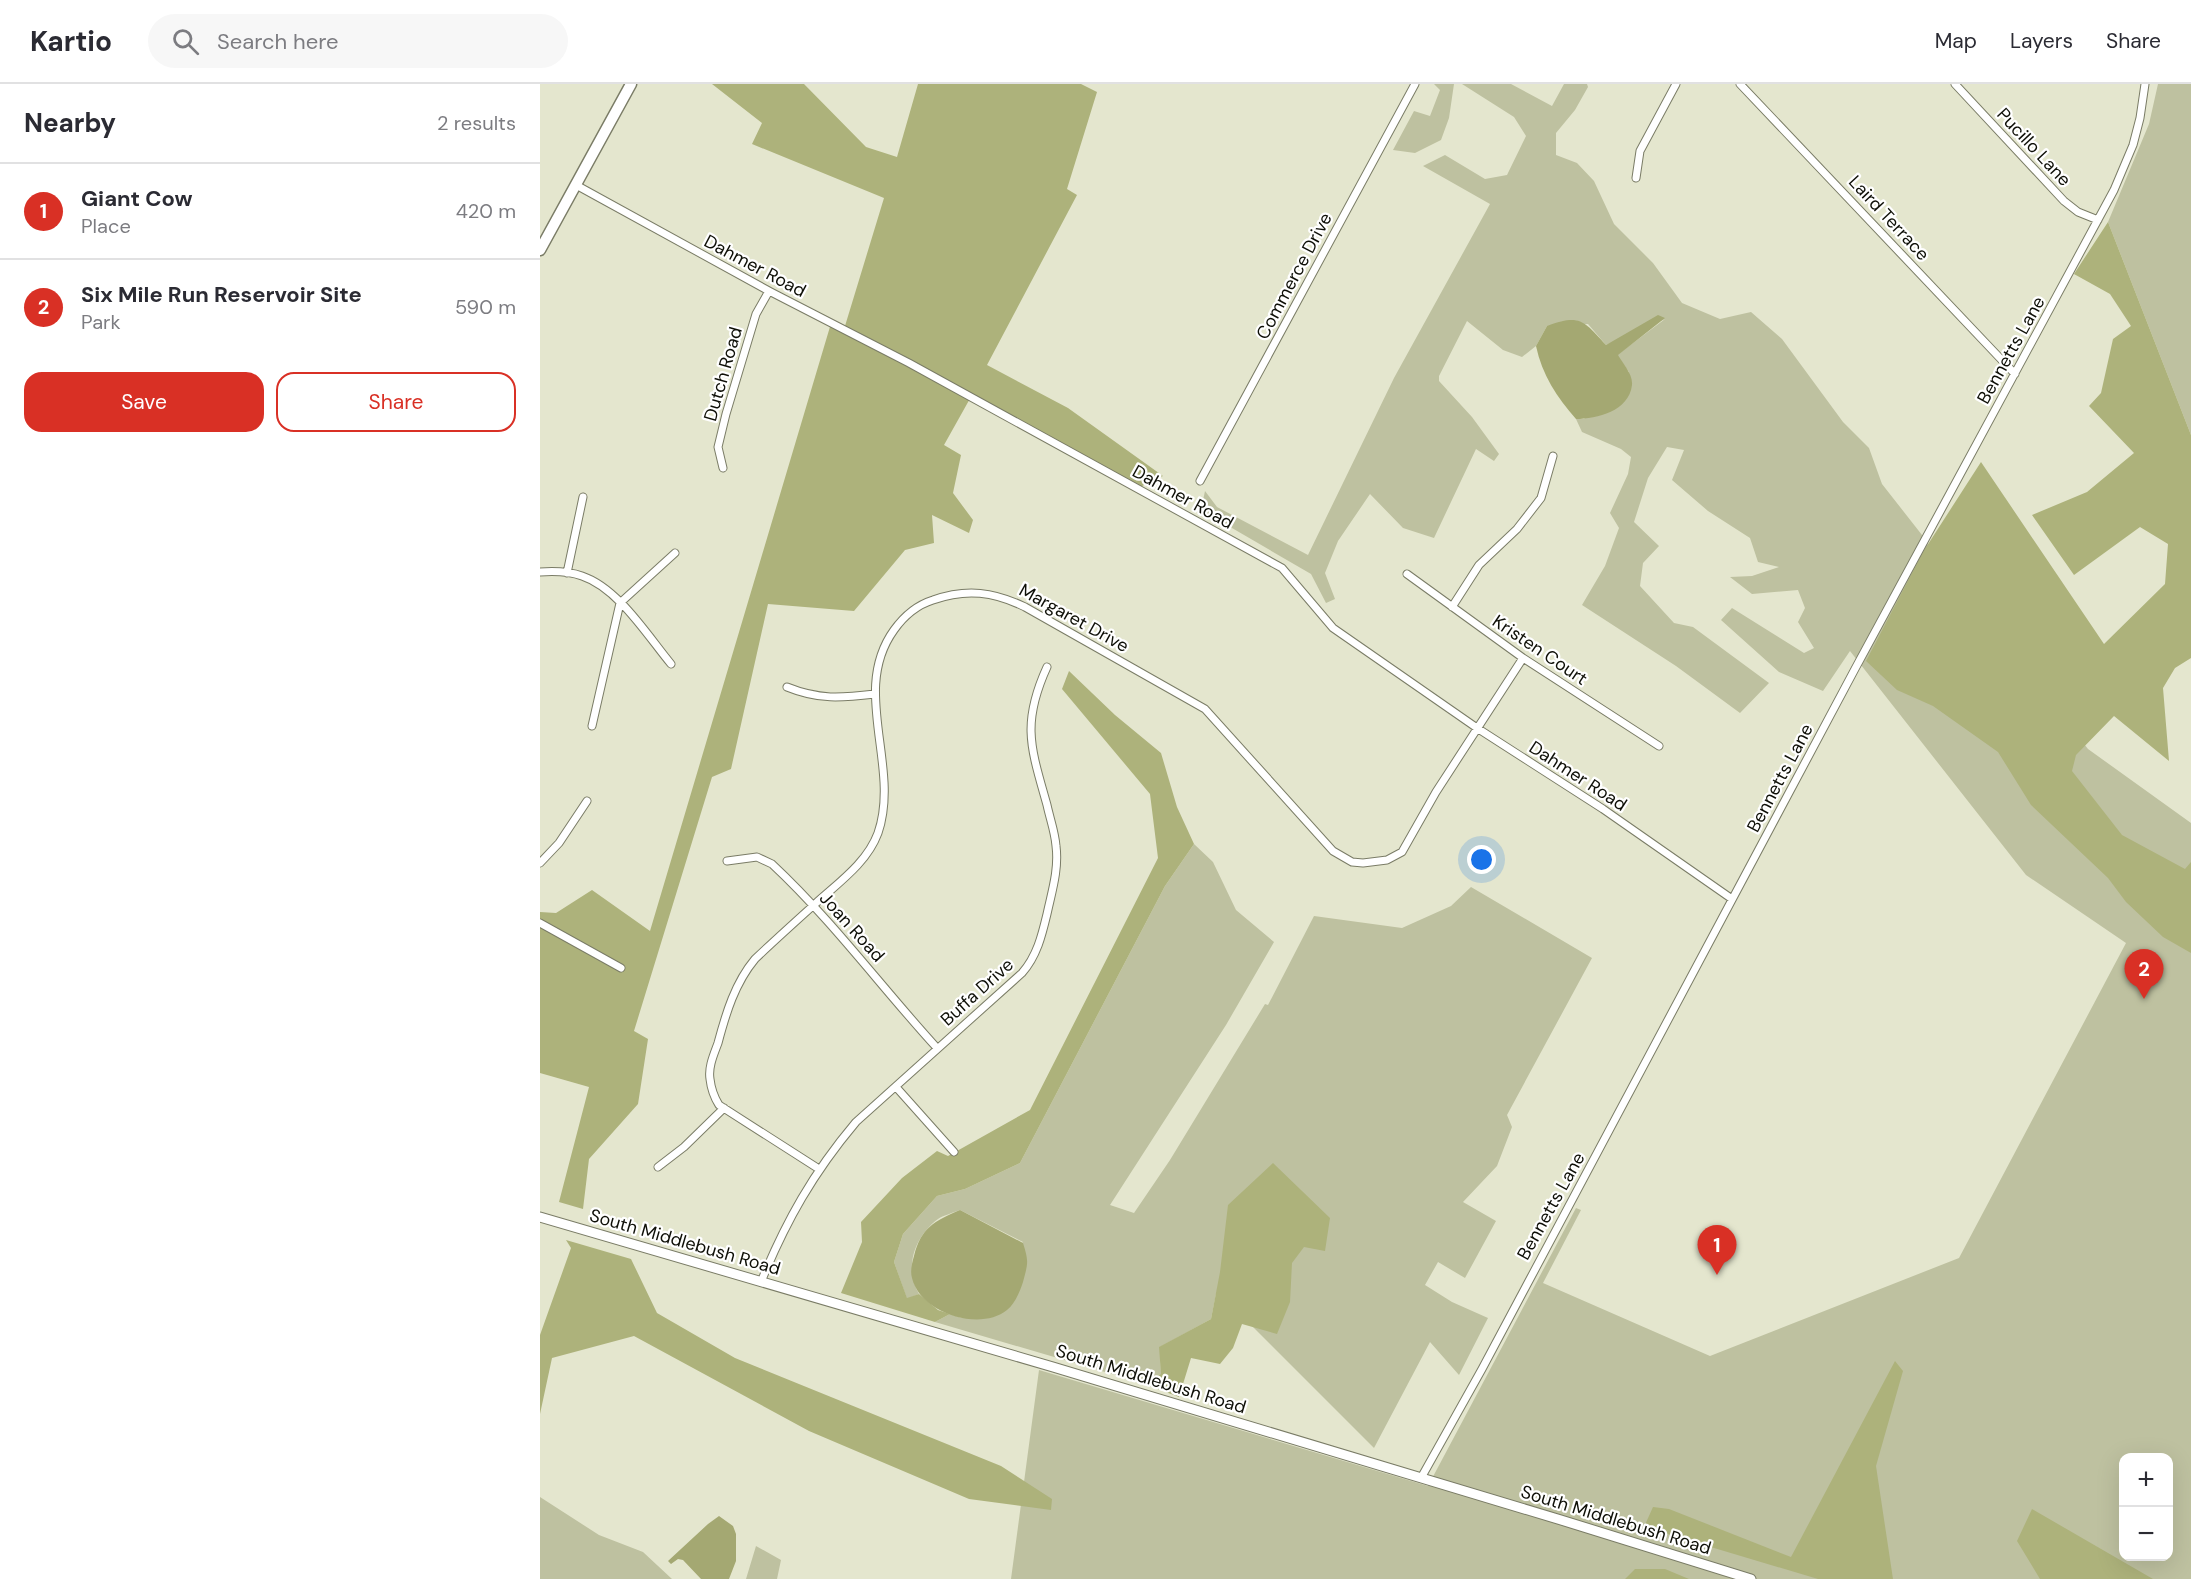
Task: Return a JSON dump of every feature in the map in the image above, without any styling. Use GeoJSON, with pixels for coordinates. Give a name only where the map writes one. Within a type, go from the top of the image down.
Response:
{"type":"FeatureCollection","features":[{"type":"Feature","properties":{"kind":"main road"},"geometry":{"type":"LineString","coordinates":[[540,250],[631,84]]}},
{"type":"Feature","properties":{"kind":"street","name":"Commerce Drive"},"geometry":{"type":"LineString","coordinates":[[1200,481],[1415,84]]}},
{"type":"Feature","properties":{"kind":"street"},"geometry":{"type":"LineString","coordinates":[[1636,178],[1640,152],[1676,84]]}},
{"type":"Feature","properties":{"kind":"street","name":"Laird Terrace"},"geometry":{"type":"LineString","coordinates":[[1740,84],[2014,374]]}},
{"type":"Feature","properties":{"kind":"street","name":"Pucillo Lane"},"geometry":{"type":"LineString","coordinates":[[1955,84],[2064,201],[2078,212],[2098,220]]}},
{"type":"Feature","properties":{"kind":"street","name":"Bennetts Lane"},"geometry":{"type":"LineString","coordinates":[[1421,1478],[1482,1369],[1893,597],[2114,190],[2133,145],[2145,84]]}},
{"type":"Feature","properties":{"kind":"street","name":"Dahmer Road"},"geometry":{"type":"LineString","coordinates":[[576,185],[769,291],[909,363],[1282,568],[1333,628],[1477,728],[1603,808],[1732,899]]}},
{"type":"Feature","properties":{"kind":"street","name":"Dutch Road"},"geometry":{"type":"LineString","coordinates":[[723,468],[718,447],[726,414],[756,314],[769,291]]}},
{"type":"Feature","properties":{"kind":"street"},"geometry":{"type":"LineString","coordinates":[[1452,607],[1479,565],[1517,529],[1540,498],[1553,456]]}},
{"type":"Feature","properties":{"kind":"street"},"geometry":{"type":"LineString","coordinates":[[567,573],[583,497]]}},
{"type":"Feature","properties":{"kind":"street"},"geometry":{"type":"LineString","coordinates":[[592,726],[620,603],[675,553]]}},
{"type":"Feature","properties":{"kind":"street"},"geometry":{"type":"LineString","coordinates":[[540,572],[582,576],[606,589],[671,664]]}},
{"type":"Feature","properties":{"kind":"street","name":"Kristen Court"},"geometry":{"type":"LineString","coordinates":[[1407,574],[1523,658],[1659,746]]}},
{"type":"Feature","properties":{"kind":"street","name":"Margaret Drive"},"geometry":{"type":"LineString","coordinates":[[724,1108],[715,1098],[710,1067],[729,1004],[747,969],[755,959],[852,871],[867,854],[878,832],[884,803],[884,782],[874,686],[881,652],[891,634],[910,613],[930,600],[962,593],[986,593],[1007,598],[1205,709],[1333,851],[1352,861],[1363,863],[1387,860],[1402,852],[1436,792],[1523,658]]}},
{"type":"Feature","properties":{"kind":"street","name":"Buffa Drive"},"geometry":{"type":"LineString","coordinates":[[761,1282],[782,1233],[819,1169],[856,1122],[1022,973],[1035,953],[1055,880],[1057,848],[1031,748],[1030,730],[1035,698],[1047,667]]}},
{"type":"Feature","properties":{"kind":"street"},"geometry":{"type":"LineString","coordinates":[[787,687],[807,695],[822,697],[875,694]]}},
{"type":"Feature","properties":{"kind":"street"},"geometry":{"type":"LineString","coordinates":[[540,863],[559,843],[587,801]]}},
{"type":"Feature","properties":{"kind":"street","name":"Joan Road"},"geometry":{"type":"LineString","coordinates":[[727,861],[737,858],[765,859],[786,877],[872,971],[893,1000],[937,1048]]}},
{"type":"Feature","properties":{"kind":"street"},"geometry":{"type":"LineString","coordinates":[[540,923],[621,968]]}},
{"type":"Feature","properties":{"kind":"street"},"geometry":{"type":"LineString","coordinates":[[896,1088],[954,1152]]}},
{"type":"Feature","properties":{"kind":"street"},"geometry":{"type":"LineString","coordinates":[[658,1167],[684,1147],[724,1108],[819,1169]]}},
{"type":"Feature","properties":{"kind":"street","name":"South Middlebush Road"},"geometry":{"type":"LineString","coordinates":[[540,1218],[1053,1367],[1751,1579]]}},
{"type":"Feature","properties":{"kind":"shaded area"},"geometry":{"type":"Polygon","coordinates":[[[712,84],[804,84],[866,147],[897,157],[918,84],[1081,84],[1097,92],[1067,189],[1077,195],[987,365],[1068,408],[1163,476],[1140,487],[972,395],[944,445],[961,455],[953,493],[973,520],[969,533],[932,515],[934,543],[905,550],[854,611],[768,604],[731,769],[712,777],[634,1031],[648,1039],[638,1104],[589,1159],[583,1209],[559,1202],[589,1087],[540,1073],[540,912],[556,913],[592,890],[650,931],[832,320],[845,326],[884,198],[752,144],[762,123],[712,84]]]}},
{"type":"Feature","properties":{"kind":"shaded area"},"geometry":{"type":"Polygon","coordinates":[[[1434,84],[1454,84],[1449,118],[1441,140],[1415,153],[1393,150],[1414,111],[1430,116],[1440,90],[1434,84]]]}},
{"type":"Feature","properties":{"kind":"shaded area"},"geometry":{"type":"Polygon","coordinates":[[[1462,84],[1511,84],[1552,106],[1564,84],[1587,84],[1588,87],[1575,110],[1556,133],[1556,155],[1577,163],[1594,181],[1614,224],[1653,263],[1682,303],[1720,319],[1751,312],[1782,339],[1843,422],[1869,448],[1882,484],[1931,550],[2088,749],[2191,823],[2191,1579],[1011,1579],[1039,1370],[1428,1486],[1576,1208],[1581,1210],[1543,1283],[1710,1356],[1959,1258],[2126,943],[2026,875],[1850,651],[1823,691],[1779,672],[1721,620],[1732,608],[1804,653],[1814,648],[1798,622],[1805,608],[1798,590],[1752,594],[1730,577],[1752,576],[1779,567],[1758,562],[1750,538],[1708,511],[1672,480],[1684,450],[1667,447],[1648,478],[1634,522],[1659,546],[1643,563],[1640,586],[1674,623],[1693,627],[1769,683],[1740,713],[1676,666],[1582,605],[1605,566],[1619,528],[1610,513],[1628,474],[1631,457],[1621,449],[1582,432],[1576,419],[1584,419],[1629,372],[1617,355],[1665,319],[1606,345],[1588,324],[1547,326],[1536,346],[1522,357],[1503,350],[1467,321],[1439,376],[1439,381],[1472,417],[1499,454],[1494,461],[1476,449],[1434,538],[1403,528],[1370,494],[1338,541],[1325,573],[1335,599],[1326,603],[1311,574],[1201,510],[1205,491],[1217,507],[1308,555],[1394,378],[1490,204],[1423,166],[1445,155],[1485,179],[1507,175],[1526,136],[1514,117],[1462,84]]]}},
{"type":"Feature","properties":{"kind":"shaded area"},"geometry":{"type":"Polygon","coordinates":[[[2158,84],[2191,84],[2191,435],[2108,222],[2149,124],[2158,84]]]}},
{"type":"Feature","properties":{"kind":"shaded area"},"geometry":{"type":"Polygon","coordinates":[[[2108,222],[2191,435],[2191,658],[2175,668],[2163,688],[2169,761],[2114,716],[2076,755],[2072,771],[2122,835],[2185,869],[2191,862],[2191,953],[2163,937],[2126,902],[2108,878],[2031,805],[1998,752],[1933,706],[1897,690],[1866,661],[1923,552],[1981,462],[2104,644],[2165,584],[2168,544],[2140,527],[2074,575],[2032,515],[2087,492],[2134,453],[2089,406],[2101,393],[2113,339],[2131,326],[2110,294],[2074,274],[2108,222]]]}},
{"type":"Feature","properties":{"kind":"shaded area"},"geometry":{"type":"Polygon","coordinates":[[[1658,315],[1665,318],[1618,355],[1632,381],[1630,394],[1625,401],[1611,412],[1576,419],[1551,385],[1542,367],[1536,346],[1547,326],[1574,320],[1586,325],[1606,345],[1658,315]]]}},
{"type":"Feature","properties":{"kind":"shaded area"},"geometry":{"type":"Polygon","coordinates":[[[1069,671],[1115,715],[1161,753],[1177,807],[1194,844],[1165,886],[1020,1163],[965,1189],[937,1196],[903,1234],[894,1262],[907,1298],[919,1294],[938,1310],[950,1314],[935,1322],[841,1293],[862,1242],[861,1222],[902,1178],[937,1151],[948,1156],[1030,1110],[1158,858],[1150,794],[1062,689],[1069,671]]]}},
{"type":"Feature","properties":{"kind":"shaded area"},"geometry":{"type":"Polygon","coordinates":[[[1194,844],[1213,862],[1236,910],[1274,942],[1226,1025],[1110,1205],[1134,1213],[1170,1160],[1265,1004],[1268,1005],[1314,916],[1402,928],[1451,906],[1471,887],[1592,958],[1507,1115],[1512,1127],[1497,1166],[1463,1202],[1496,1221],[1465,1278],[1438,1262],[1425,1285],[1452,1302],[1488,1318],[1459,1375],[1430,1342],[1374,1448],[1224,1298],[1216,1294],[1211,1319],[1160,1347],[1161,1374],[1139,1382],[935,1322],[950,1314],[962,1318],[1023,1242],[960,1210],[938,1219],[917,1244],[912,1274],[919,1294],[907,1299],[894,1262],[903,1234],[937,1196],[965,1189],[1020,1163],[1165,886],[1194,844]]]}},
{"type":"Feature","properties":{"kind":"shaded area"},"geometry":{"type":"Polygon","coordinates":[[[1273,1163],[1330,1218],[1325,1251],[1304,1247],[1292,1263],[1290,1302],[1277,1334],[1242,1324],[1233,1348],[1220,1364],[1191,1358],[1179,1397],[1139,1382],[1161,1374],[1159,1347],[1211,1319],[1220,1272],[1228,1205],[1273,1163]]]}},
{"type":"Feature","properties":{"kind":"shaded area"},"geometry":{"type":"Polygon","coordinates":[[[960,1210],[1023,1243],[1027,1262],[1022,1286],[1010,1307],[995,1316],[967,1319],[938,1309],[926,1301],[917,1290],[912,1278],[913,1259],[920,1239],[936,1222],[960,1210]]]}},
{"type":"Feature","properties":{"kind":"shaded area"},"geometry":{"type":"Polygon","coordinates":[[[566,1240],[631,1259],[657,1313],[735,1358],[1001,1466],[1052,1499],[1051,1510],[969,1499],[809,1431],[634,1336],[552,1358],[540,1414],[540,1335],[571,1248],[566,1240]]]}},
{"type":"Feature","properties":{"kind":"shaded area"},"geometry":{"type":"Polygon","coordinates":[[[1895,1361],[1903,1371],[1876,1466],[1893,1579],[1818,1579],[1644,1527],[1653,1507],[1669,1509],[1791,1557],[1895,1361]]]}},
{"type":"Feature","properties":{"kind":"shaded area"},"geometry":{"type":"Polygon","coordinates":[[[540,1497],[599,1535],[643,1552],[672,1579],[540,1579],[540,1497]]]}},
{"type":"Feature","properties":{"kind":"shaded area"},"geometry":{"type":"Polygon","coordinates":[[[2032,1509],[2153,1579],[2040,1579],[2017,1541],[2032,1509]]]}},
{"type":"Feature","properties":{"kind":"shaded area"},"geometry":{"type":"Polygon","coordinates":[[[719,1516],[733,1526],[736,1534],[736,1561],[729,1579],[701,1579],[683,1560],[678,1559],[671,1564],[668,1561],[708,1524],[719,1516]]]}},
{"type":"Feature","properties":{"kind":"shaded area"},"geometry":{"type":"Polygon","coordinates":[[[756,1546],[781,1560],[777,1579],[746,1579],[756,1546]]]}},
{"type":"Feature","properties":{"kind":"shaded area"},"geometry":{"type":"Polygon","coordinates":[[[1635,1569],[1665,1569],[1689,1579],[1625,1579],[1635,1569]]]}},
{"type":"Feature","properties":{"kind":"place","name":"Six Mile Run Reservoir Site"},"geometry":{"type":"Point","coordinates":[2144,999]}},
{"type":"Feature","properties":{"kind":"place","name":"Giant Cow"},"geometry":{"type":"Point","coordinates":[1717,1275]}}]}
